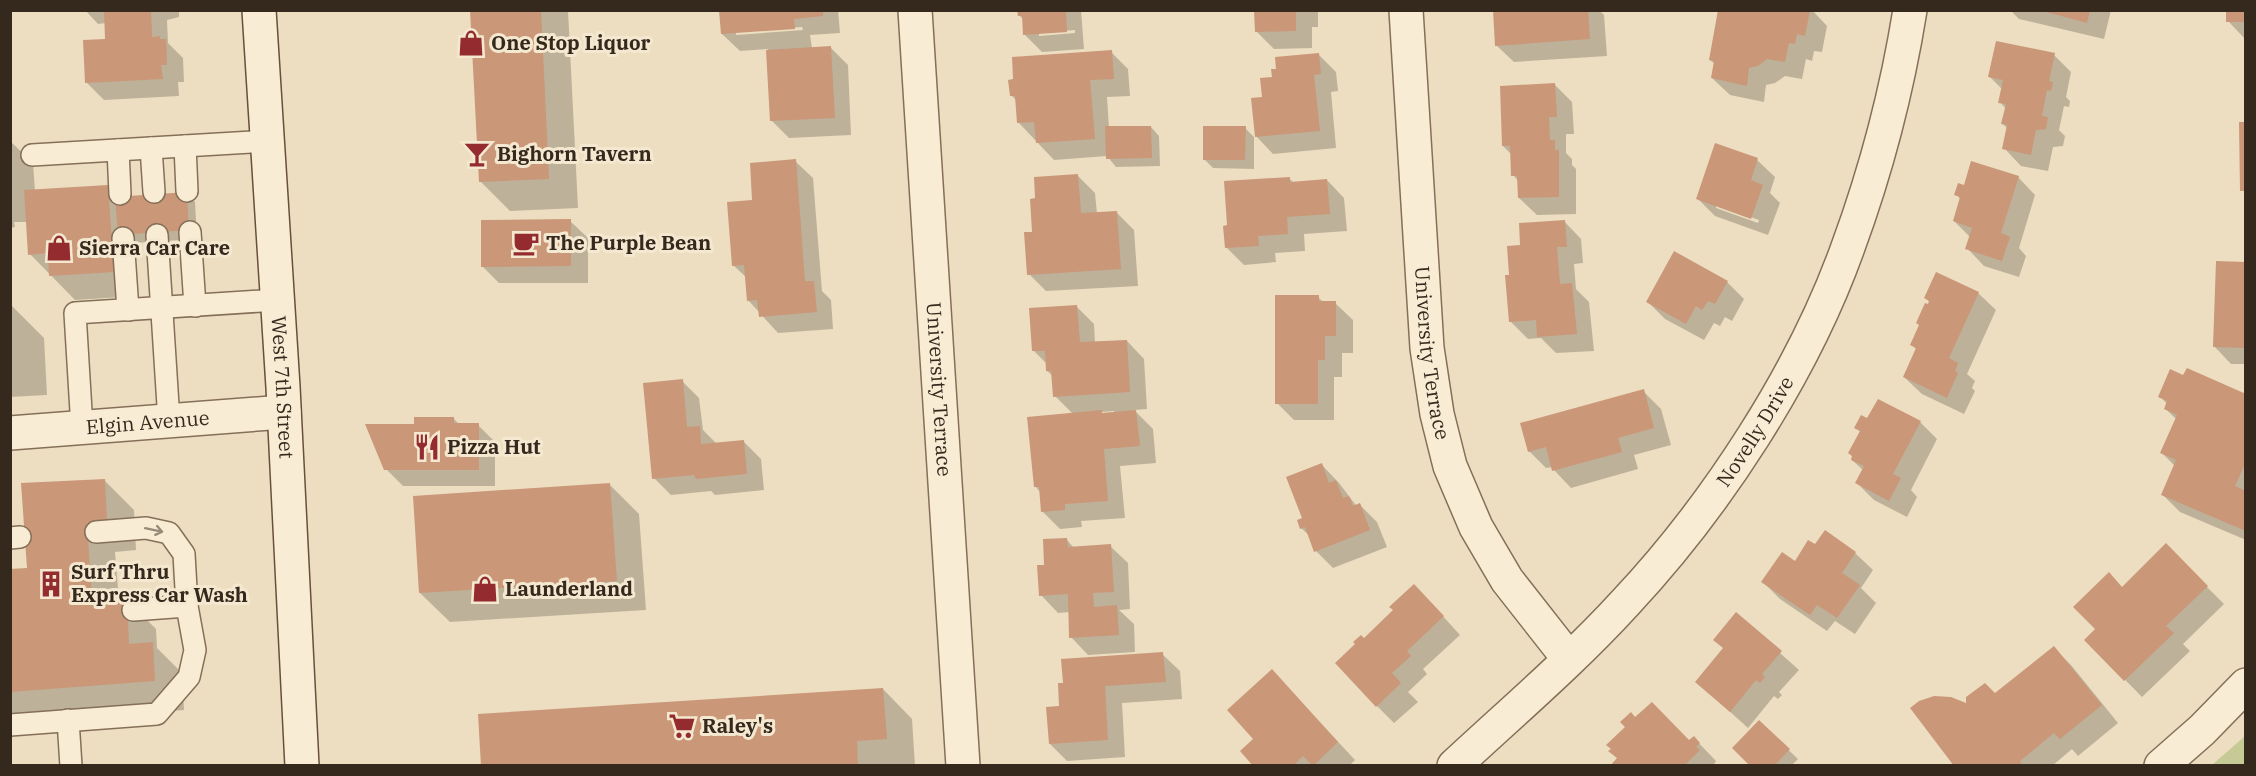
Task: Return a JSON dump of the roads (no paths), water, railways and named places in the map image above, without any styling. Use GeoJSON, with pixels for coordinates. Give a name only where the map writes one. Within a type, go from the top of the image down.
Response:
{"type":"FeatureCollection","features":[{"type":"Feature","properties":{"kind":"street","name":"West 7th Street"},"geometry":{"type":"LineString","coordinates":[[259,10],[284,412],[302,765]]}},
{"type":"Feature","properties":{"kind":"street","name":"University Terrace"},"geometry":{"type":"LineString","coordinates":[[915,10],[963,765]]}},
{"type":"Feature","properties":{"kind":"street","name":"University Terrace"},"geometry":{"type":"LineString","coordinates":[[1406,10],[1427,348],[1437,414],[1450,466],[1476,527],[1507,580],[1569,659]]}},
{"type":"Feature","properties":{"kind":"street","name":"Novelly Drive"},"geometry":{"type":"LineString","coordinates":[[1454,765],[1569,659],[1632,595],[1667,556],[1712,497],[1750,440],[1790,372],[1821,311],[1848,249],[1887,123],[1902,59],[1910,10]]}},
{"type":"Feature","properties":{"kind":"street","name":"Elgin Avenue"},"geometry":{"type":"LineString","coordinates":[[10,433],[284,412]]}},
{"type":"Feature","properties":{"kind":"street"},"geometry":{"type":"LineString","coordinates":[[2161,765],[2202,730],[2246,685]]}},
{"type":"Feature","properties":{"kind":"lane"},"geometry":{"type":"LineString","coordinates":[[32,155],[267,141]]}},
{"type":"Feature","properties":{"kind":"lane"},"geometry":{"type":"LineString","coordinates":[[185,146],[187,191]]}},
{"type":"Feature","properties":{"kind":"lane"},"geometry":{"type":"LineString","coordinates":[[151,148],[154,192]]}},
{"type":"Feature","properties":{"kind":"lane"},"geometry":{"type":"LineString","coordinates":[[118,150],[120,194]]}},
{"type":"Feature","properties":{"kind":"lane"},"geometry":{"type":"LineString","coordinates":[[190,232],[195,306]]}},
{"type":"Feature","properties":{"kind":"lane"},"geometry":{"type":"LineString","coordinates":[[157,235],[169,421]]}},
{"type":"Feature","properties":{"kind":"lane"},"geometry":{"type":"LineString","coordinates":[[123,238],[128,310]]}},
{"type":"Feature","properties":{"kind":"lane"},"geometry":{"type":"LineString","coordinates":[[82,428],[75,314],[277,300]]}},
{"type":"Feature","properties":{"kind":"lane"},"geometry":{"type":"LineString","coordinates":[[10,724],[158,714],[189,677],[195,650],[187,606],[184,554],[169,533],[146,528],[96,532]]}},
{"type":"Feature","properties":{"kind":"lane"},"geometry":{"type":"LineString","coordinates":[[134,610],[187,606]]}},
{"type":"Feature","properties":{"kind":"lane"},"geometry":{"type":"LineString","coordinates":[[68,720],[71,765]]}},
{"type":"Feature","properties":{"kind":"place","name":"One Stop Liquor"},"geometry":{"type":"Point","coordinates":[471,43]}},
{"type":"Feature","properties":{"kind":"place","name":"Bighorn Tavern"},"geometry":{"type":"Point","coordinates":[477,154]}},
{"type":"Feature","properties":{"kind":"place","name":"The Purple Bean"},"geometry":{"type":"Point","coordinates":[526,243]}},
{"type":"Feature","properties":{"kind":"place","name":"Sierra Car Care"},"geometry":{"type":"Point","coordinates":[59,248]}},
{"type":"Feature","properties":{"kind":"place","name":"Pizza Hut"},"geometry":{"type":"Point","coordinates":[427,447]}},
{"type":"Feature","properties":{"kind":"place","name":"Surf Thru Express Car Wash"},"geometry":{"type":"Point","coordinates":[51,584]}},
{"type":"Feature","properties":{"kind":"place","name":"Launderland"},"geometry":{"type":"Point","coordinates":[485,589]}},
{"type":"Feature","properties":{"kind":"place","name":"Raley's"},"geometry":{"type":"Point","coordinates":[682,726]}}]}
